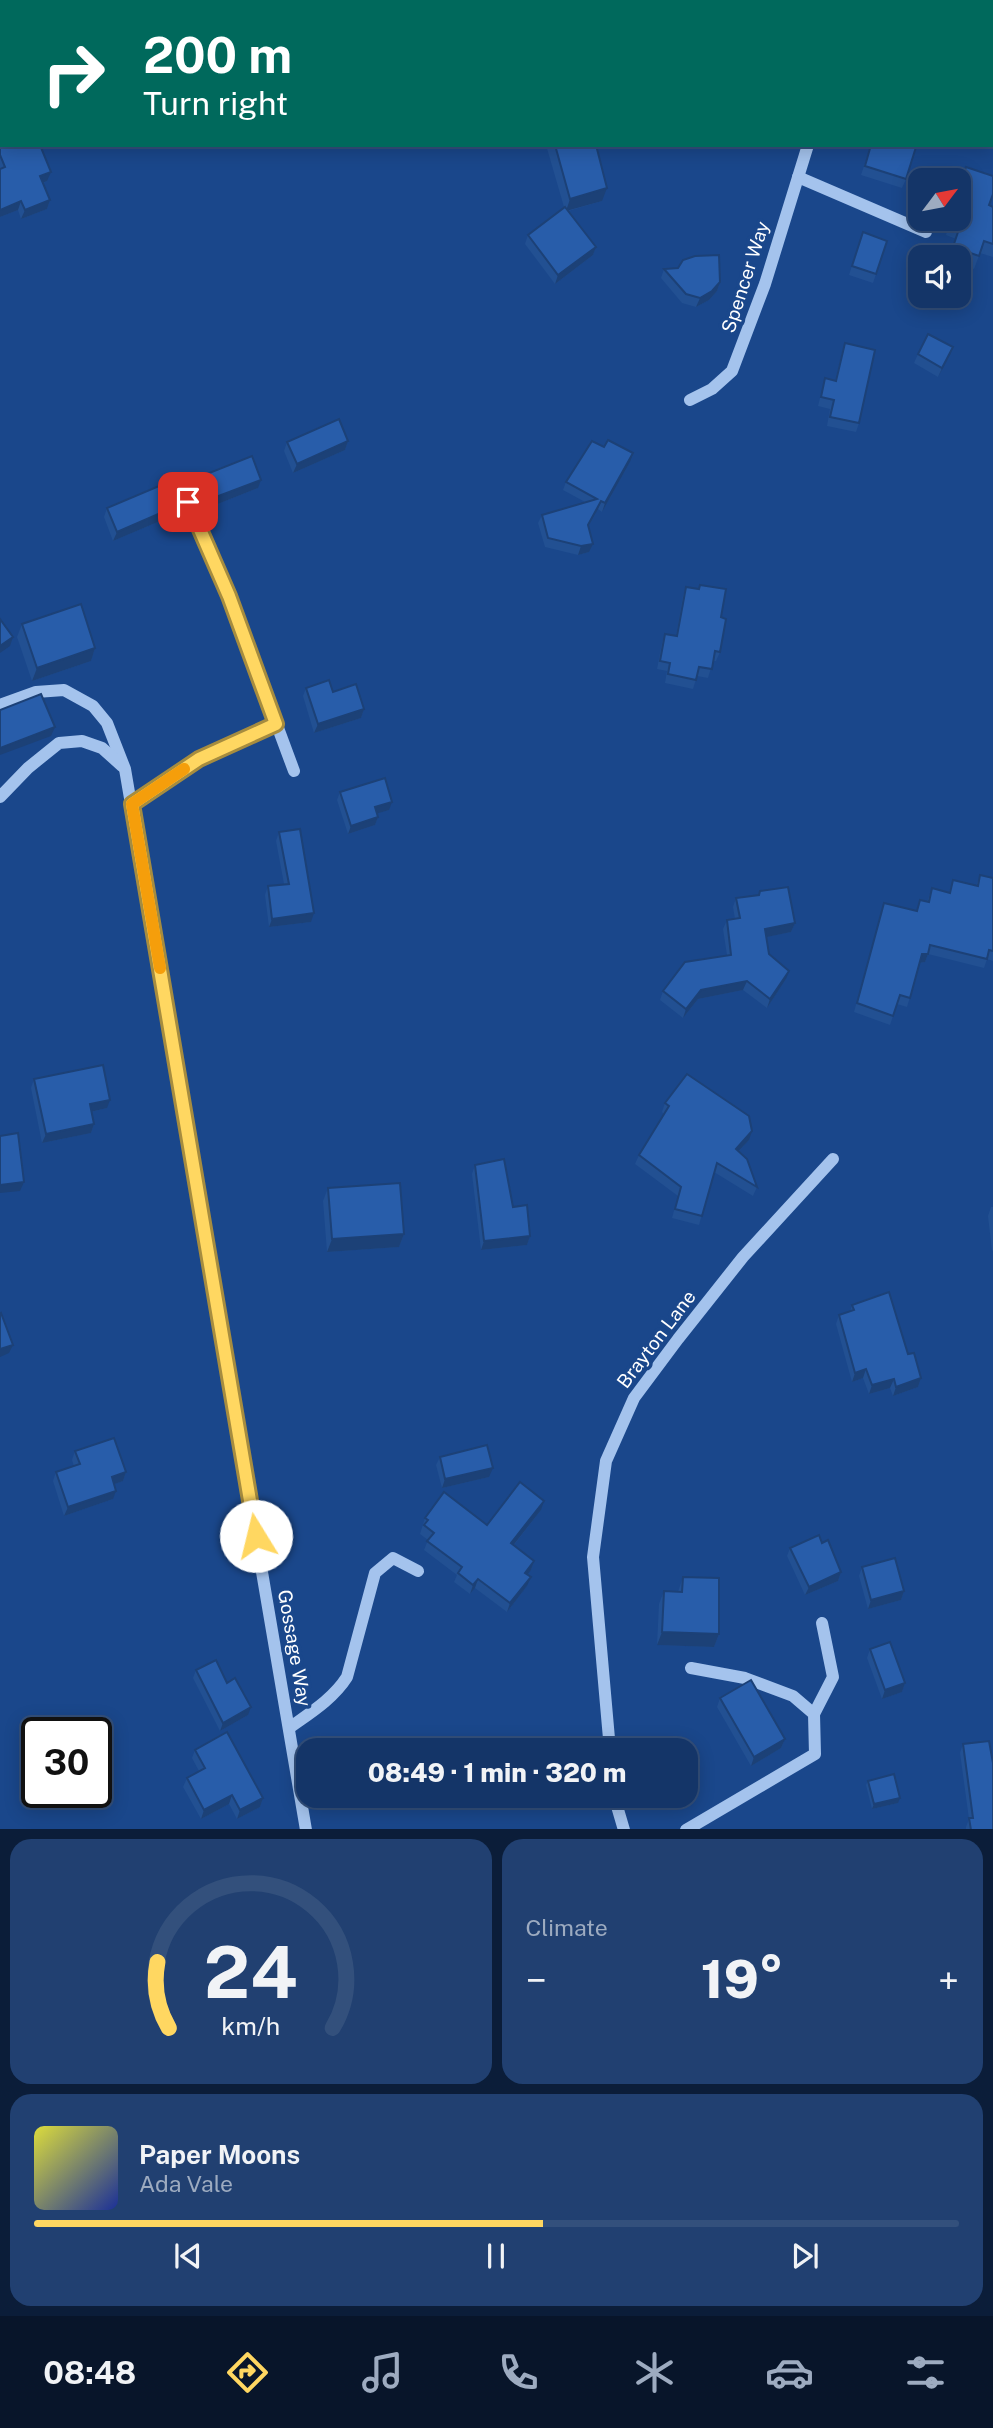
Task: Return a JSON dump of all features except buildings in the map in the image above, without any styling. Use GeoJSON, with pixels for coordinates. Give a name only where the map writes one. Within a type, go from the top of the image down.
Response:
{"type":"FeatureCollection","features":[{"type":"Feature","properties":{"kind":"street","name":"Spencer Way"},"geometry":{"type":"LineString","coordinates":[[690,400],[712,389],[732,371],[765,284],[807,147]]}},
{"type":"Feature","properties":{"kind":"street"},"geometry":{"type":"LineString","coordinates":[[798,177],[926,232]]}},
{"type":"Feature","properties":{"kind":"street"},"geometry":{"type":"LineString","coordinates":[[188,502],[229,596],[294,771]]}},
{"type":"Feature","properties":{"kind":"street","name":"Gossage Way"},"geometry":{"type":"LineString","coordinates":[[0,705],[36,692],[64,691],[93,706],[107,723],[125,769],[306,1829]]}},
{"type":"Feature","properties":{"kind":"street"},"geometry":{"type":"LineString","coordinates":[[132,804],[199,759],[276,724]]}},
{"type":"Feature","properties":{"kind":"street"},"geometry":{"type":"LineString","coordinates":[[0,797],[27,768],[59,743],[82,741],[102,748],[125,769]]}},
{"type":"Feature","properties":{"kind":"street","name":"Brayton Lane"},"geometry":{"type":"LineString","coordinates":[[609,1738],[593,1557],[606,1461],[634,1398],[678,1339],[743,1257],[833,1159]]}},
{"type":"Feature","properties":{"kind":"street"},"geometry":{"type":"LineString","coordinates":[[289,1728],[340,1688],[347,1677],[375,1573],[393,1558],[418,1571]]}},
{"type":"Feature","properties":{"kind":"street"},"geometry":{"type":"LineString","coordinates":[[686,1829],[815,1754],[814,1714],[833,1677],[822,1623]]}},
{"type":"Feature","properties":{"kind":"street"},"geometry":{"type":"LineString","coordinates":[[691,1668],[745,1678],[793,1696],[814,1714]]}},
{"type":"Feature","properties":{"kind":"street"},"geometry":{"type":"LineString","coordinates":[[618,1808],[624,1829]]}},
{"type":"Feature","properties":{"kind":"slow traffic"},"geometry":{"type":"LineString","coordinates":[[160,968],[132,804],[184,769]]}},
{"type":"Feature","properties":{"kind":"route"},"geometry":{"type":"LineString","coordinates":[[188,502],[229,596],[276,724],[199,759],[132,804],[256,1536]]}}]}
